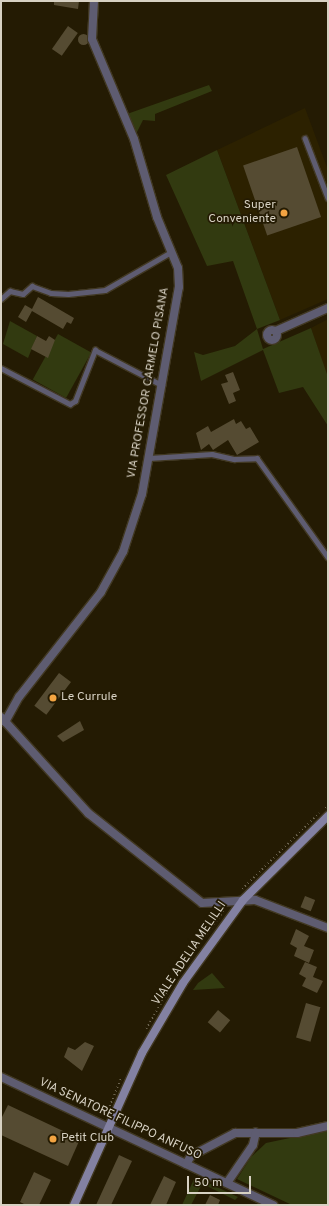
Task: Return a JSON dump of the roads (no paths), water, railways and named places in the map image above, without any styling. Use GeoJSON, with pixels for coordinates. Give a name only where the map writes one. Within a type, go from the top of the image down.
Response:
{"type":"FeatureCollection","features":[{"type":"Feature","properties":{"kind":"street","name":"VIA PROFESSOR CARMELO PISANA"},"geometry":{"type":"LineString","coordinates":[[3,719],[113,575],[142,494],[179,287],[178,268],[157,217],[134,139],[92,39],[94,1]]}},
{"type":"Feature","properties":{"kind":"street"},"geometry":{"type":"LineString","coordinates":[[276,332],[328,308]]}},
{"type":"Feature","properties":{"kind":"street"},"geometry":{"type":"LineString","coordinates":[[3,719],[88,813],[165,877],[202,903],[255,900],[328,928]]}},
{"type":"Feature","properties":{"kind":"street","name":"VIALE ADELIA MELILLI"},"geometry":{"type":"LineString","coordinates":[[76,1196],[168,1006],[243,900],[328,816]]}},
{"type":"Feature","properties":{"kind":"street","name":"VIA SENATORE FILIPPO ANFUSO"},"geometry":{"type":"LineString","coordinates":[[1,1077],[273,1205]]}},
{"type":"Feature","properties":{"kind":"street"},"geometry":{"type":"LineString","coordinates":[[186,1164],[191,1156],[230,1135],[256,1132],[297,1133],[328,1126]]}},
{"type":"Feature","properties":{"kind":"street"},"geometry":{"type":"LineString","coordinates":[[228,1183],[253,1145],[256,1132]]}},
{"type":"Feature","properties":{"kind":"street"},"geometry":{"type":"LineString","coordinates":[[69,1205],[76,1196]]}},
{"type":"Feature","properties":{"kind":"street"},"geometry":{"type":"LineString","coordinates":[[74,1205],[76,1196]]}},
{"type":"Feature","properties":{"kind":"lane"},"geometry":{"type":"LineString","coordinates":[[305,138],[328,198]]}},
{"type":"Feature","properties":{"kind":"lane"},"geometry":{"type":"LineString","coordinates":[[1,299],[10,291],[23,294],[32,286],[57,294],[105,290],[172,252]]}},
{"type":"Feature","properties":{"kind":"lane"},"geometry":{"type":"LineString","coordinates":[[1,368],[70,404],[75,401],[95,350],[162,385]]}},
{"type":"Feature","properties":{"kind":"lane"},"geometry":{"type":"LineString","coordinates":[[149,458],[212,454],[234,459],[257,458],[328,557]]}},
{"type":"Feature","properties":{"kind":"place","name":"Super Conveniente"},"geometry":{"type":"Point","coordinates":[284,213]}},
{"type":"Feature","properties":{"kind":"place","name":"Le Currule"},"geometry":{"type":"Point","coordinates":[53,698]}},
{"type":"Feature","properties":{"kind":"place","name":"Petit Club"},"geometry":{"type":"Point","coordinates":[53,1139]}}]}
